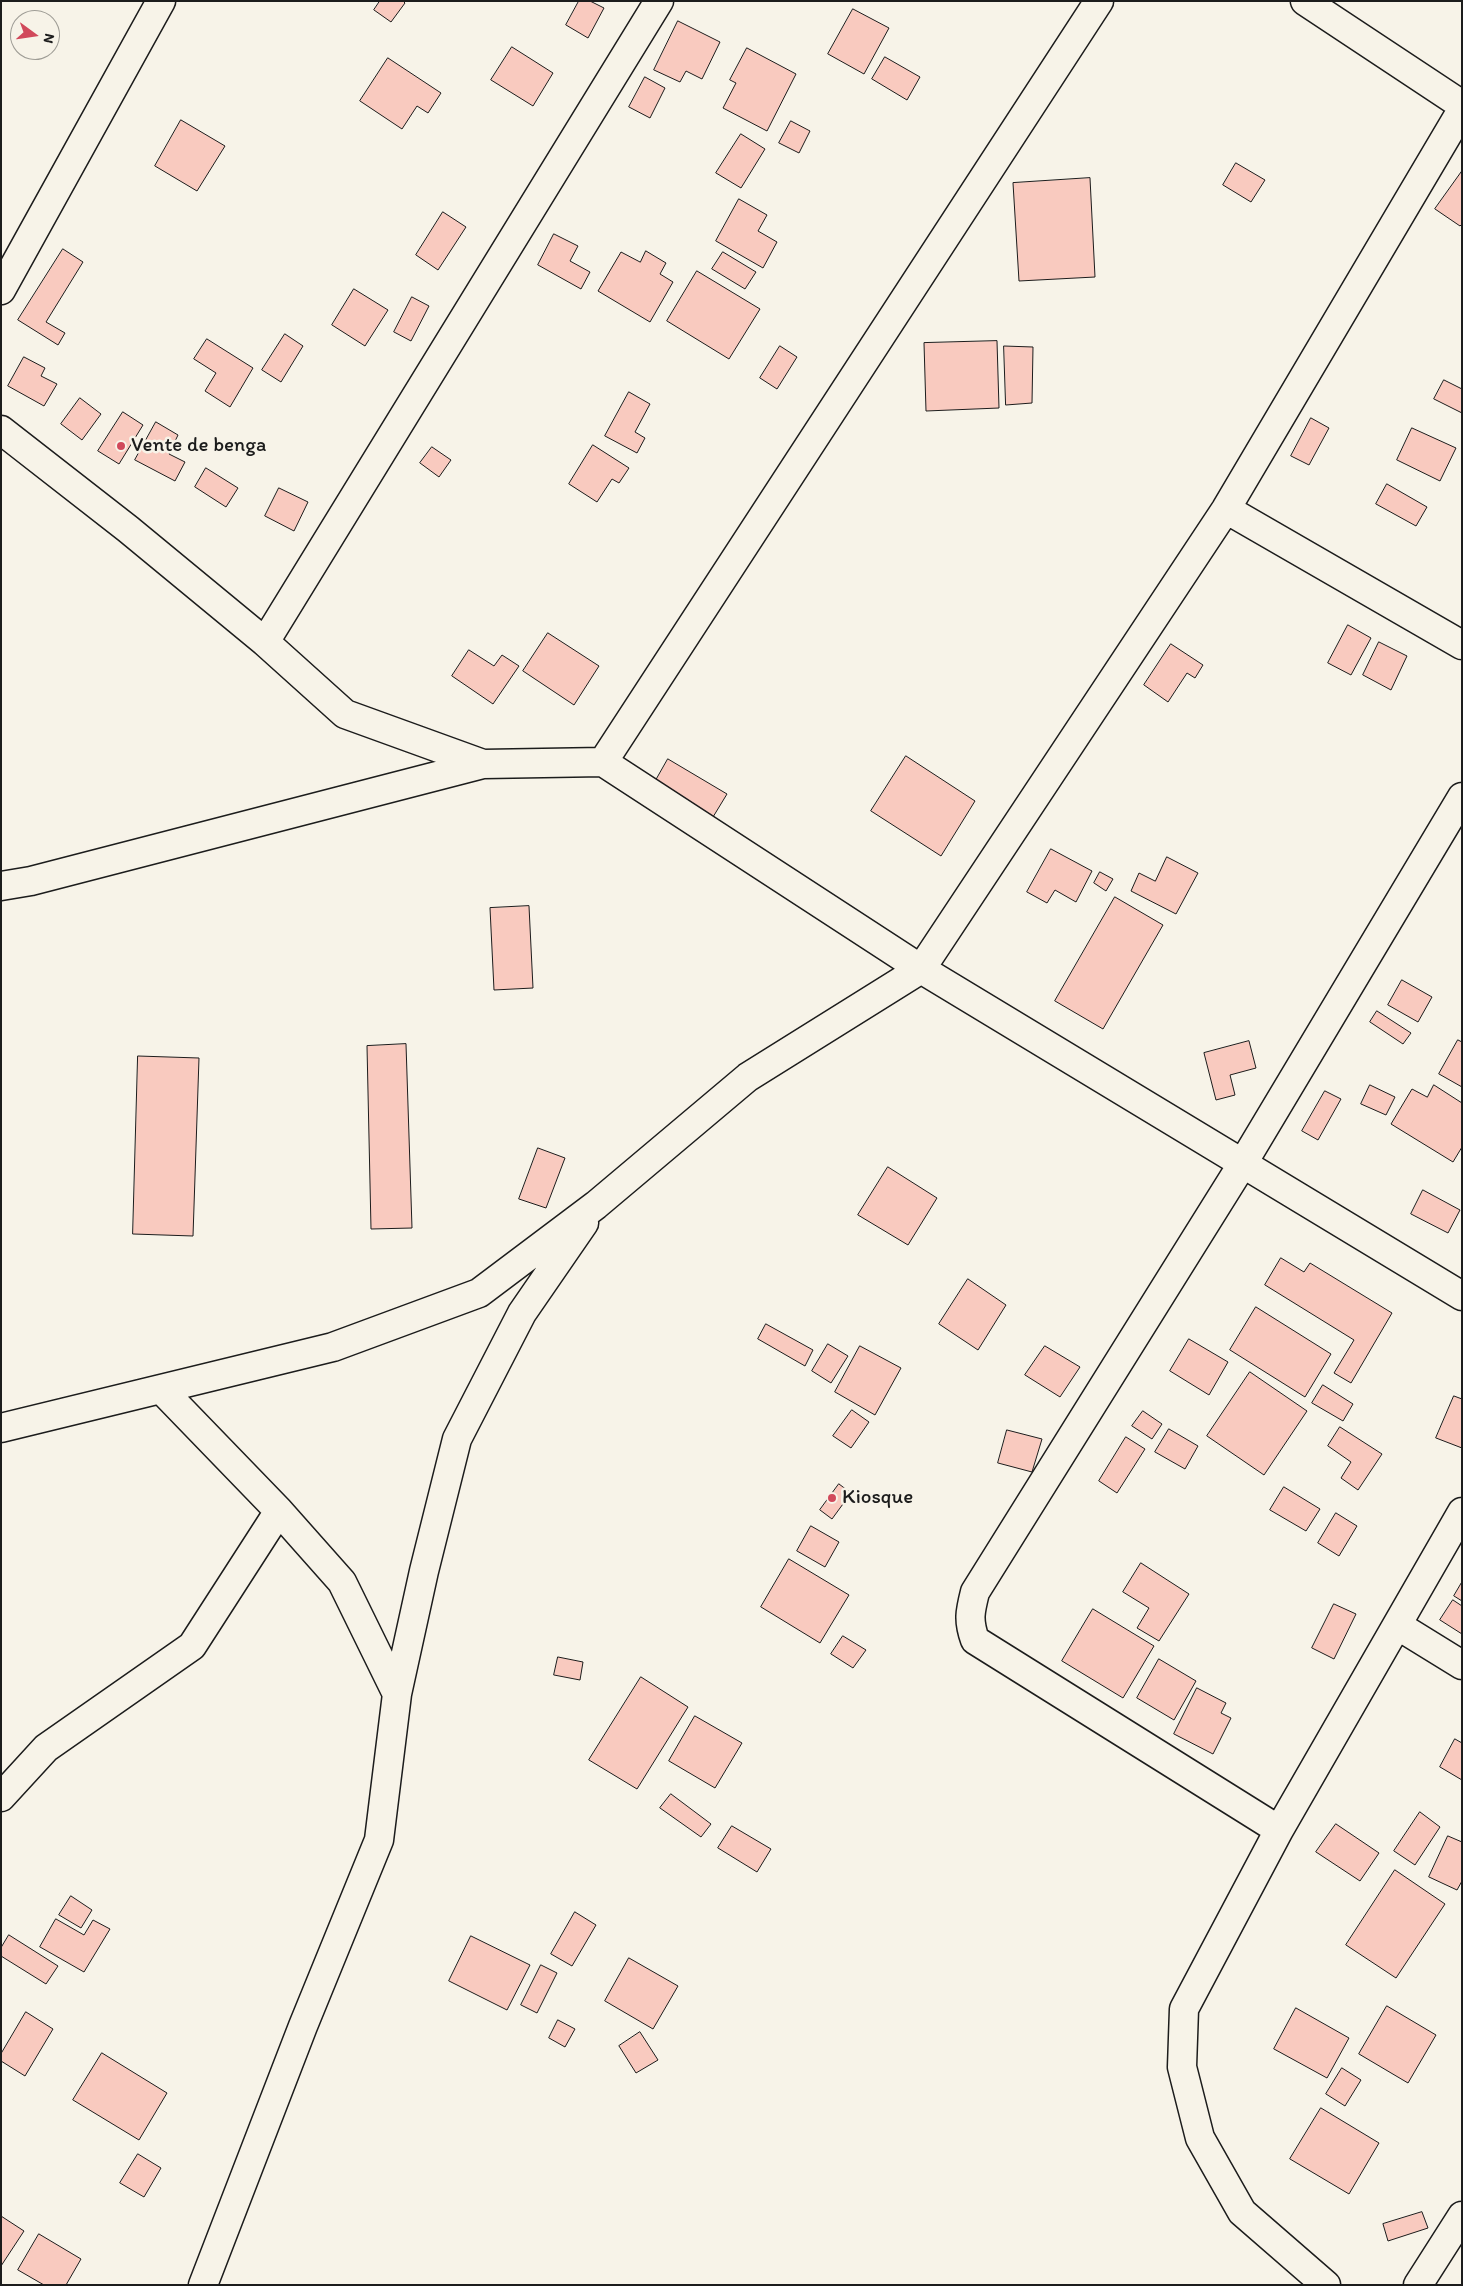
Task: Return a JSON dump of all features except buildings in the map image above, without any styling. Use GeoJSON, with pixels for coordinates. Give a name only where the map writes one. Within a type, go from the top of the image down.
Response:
{"type":"FeatureCollection","features":[{"type":"Feature","properties":{"kind":"street"},"geometry":{"type":"LineString","coordinates":[[1,290],[160,1]]}},
{"type":"Feature","properties":{"kind":"street"},"geometry":{"type":"LineString","coordinates":[[265,642],[659,1]]}},
{"type":"Feature","properties":{"kind":"street"},"geometry":{"type":"LineString","coordinates":[[603,762],[1099,1]]}},
{"type":"Feature","properties":{"kind":"street"},"geometry":{"type":"LineString","coordinates":[[1305,1],[1462,106]]}},
{"type":"Feature","properties":{"kind":"street"},"geometry":{"type":"LineString","coordinates":[[1,1428],[333,1347],[479,1293],[596,1205],[748,1077],[921,968],[1226,510],[1462,110]]}},
{"type":"Feature","properties":{"kind":"street"},"geometry":{"type":"LineString","coordinates":[[1,430],[128,529],[265,642],[345,714],[483,764]]}},
{"type":"Feature","properties":{"kind":"street"},"geometry":{"type":"LineString","coordinates":[[1226,510],[1462,645]]}},
{"type":"Feature","properties":{"kind":"street"},"geometry":{"type":"LineString","coordinates":[[1,886],[31,881],[483,764],[603,762],[921,968],[1462,1296]]}},
{"type":"Feature","properties":{"kind":"street"},"geometry":{"type":"LineString","coordinates":[[1279,1830],[975,1640],[969,1624],[970,1611],[975,1592],[1243,1163],[1462,797]]}},
{"type":"Feature","properties":{"kind":"street"},"geometry":{"type":"LineString","coordinates":[[202,2285],[303,2026],[379,1840],[397,1694],[424,1571],[457,1439],[522,1313],[596,1205]]}},
{"type":"Feature","properties":{"kind":"street"},"geometry":{"type":"LineString","coordinates":[[161,1389],[279,1511],[342,1582],[397,1694]]}},
{"type":"Feature","properties":{"kind":"street"},"geometry":{"type":"LineString","coordinates":[[1,1798],[46,1748],[192,1646],[279,1511]]}},
{"type":"Feature","properties":{"kind":"street"},"geometry":{"type":"LineString","coordinates":[[1326,2285],[1242,2212],[1200,2138],[1182,2067],[1184,2008],[1279,1830],[1462,1512]]}},
{"type":"Feature","properties":{"kind":"street"},"geometry":{"type":"LineString","coordinates":[[1397,1625],[1462,1665]]}},
{"type":"Feature","properties":{"kind":"street"},"geometry":{"type":"LineString","coordinates":[[1418,2285],[1462,2216]]}},
{"type":"Feature","properties":{"kind":"place","name":"Vente de benga"},"geometry":{"type":"Point","coordinates":[121,446]}},
{"type":"Feature","properties":{"kind":"place","name":"Kiosque"},"geometry":{"type":"Point","coordinates":[832,1498]}}]}
